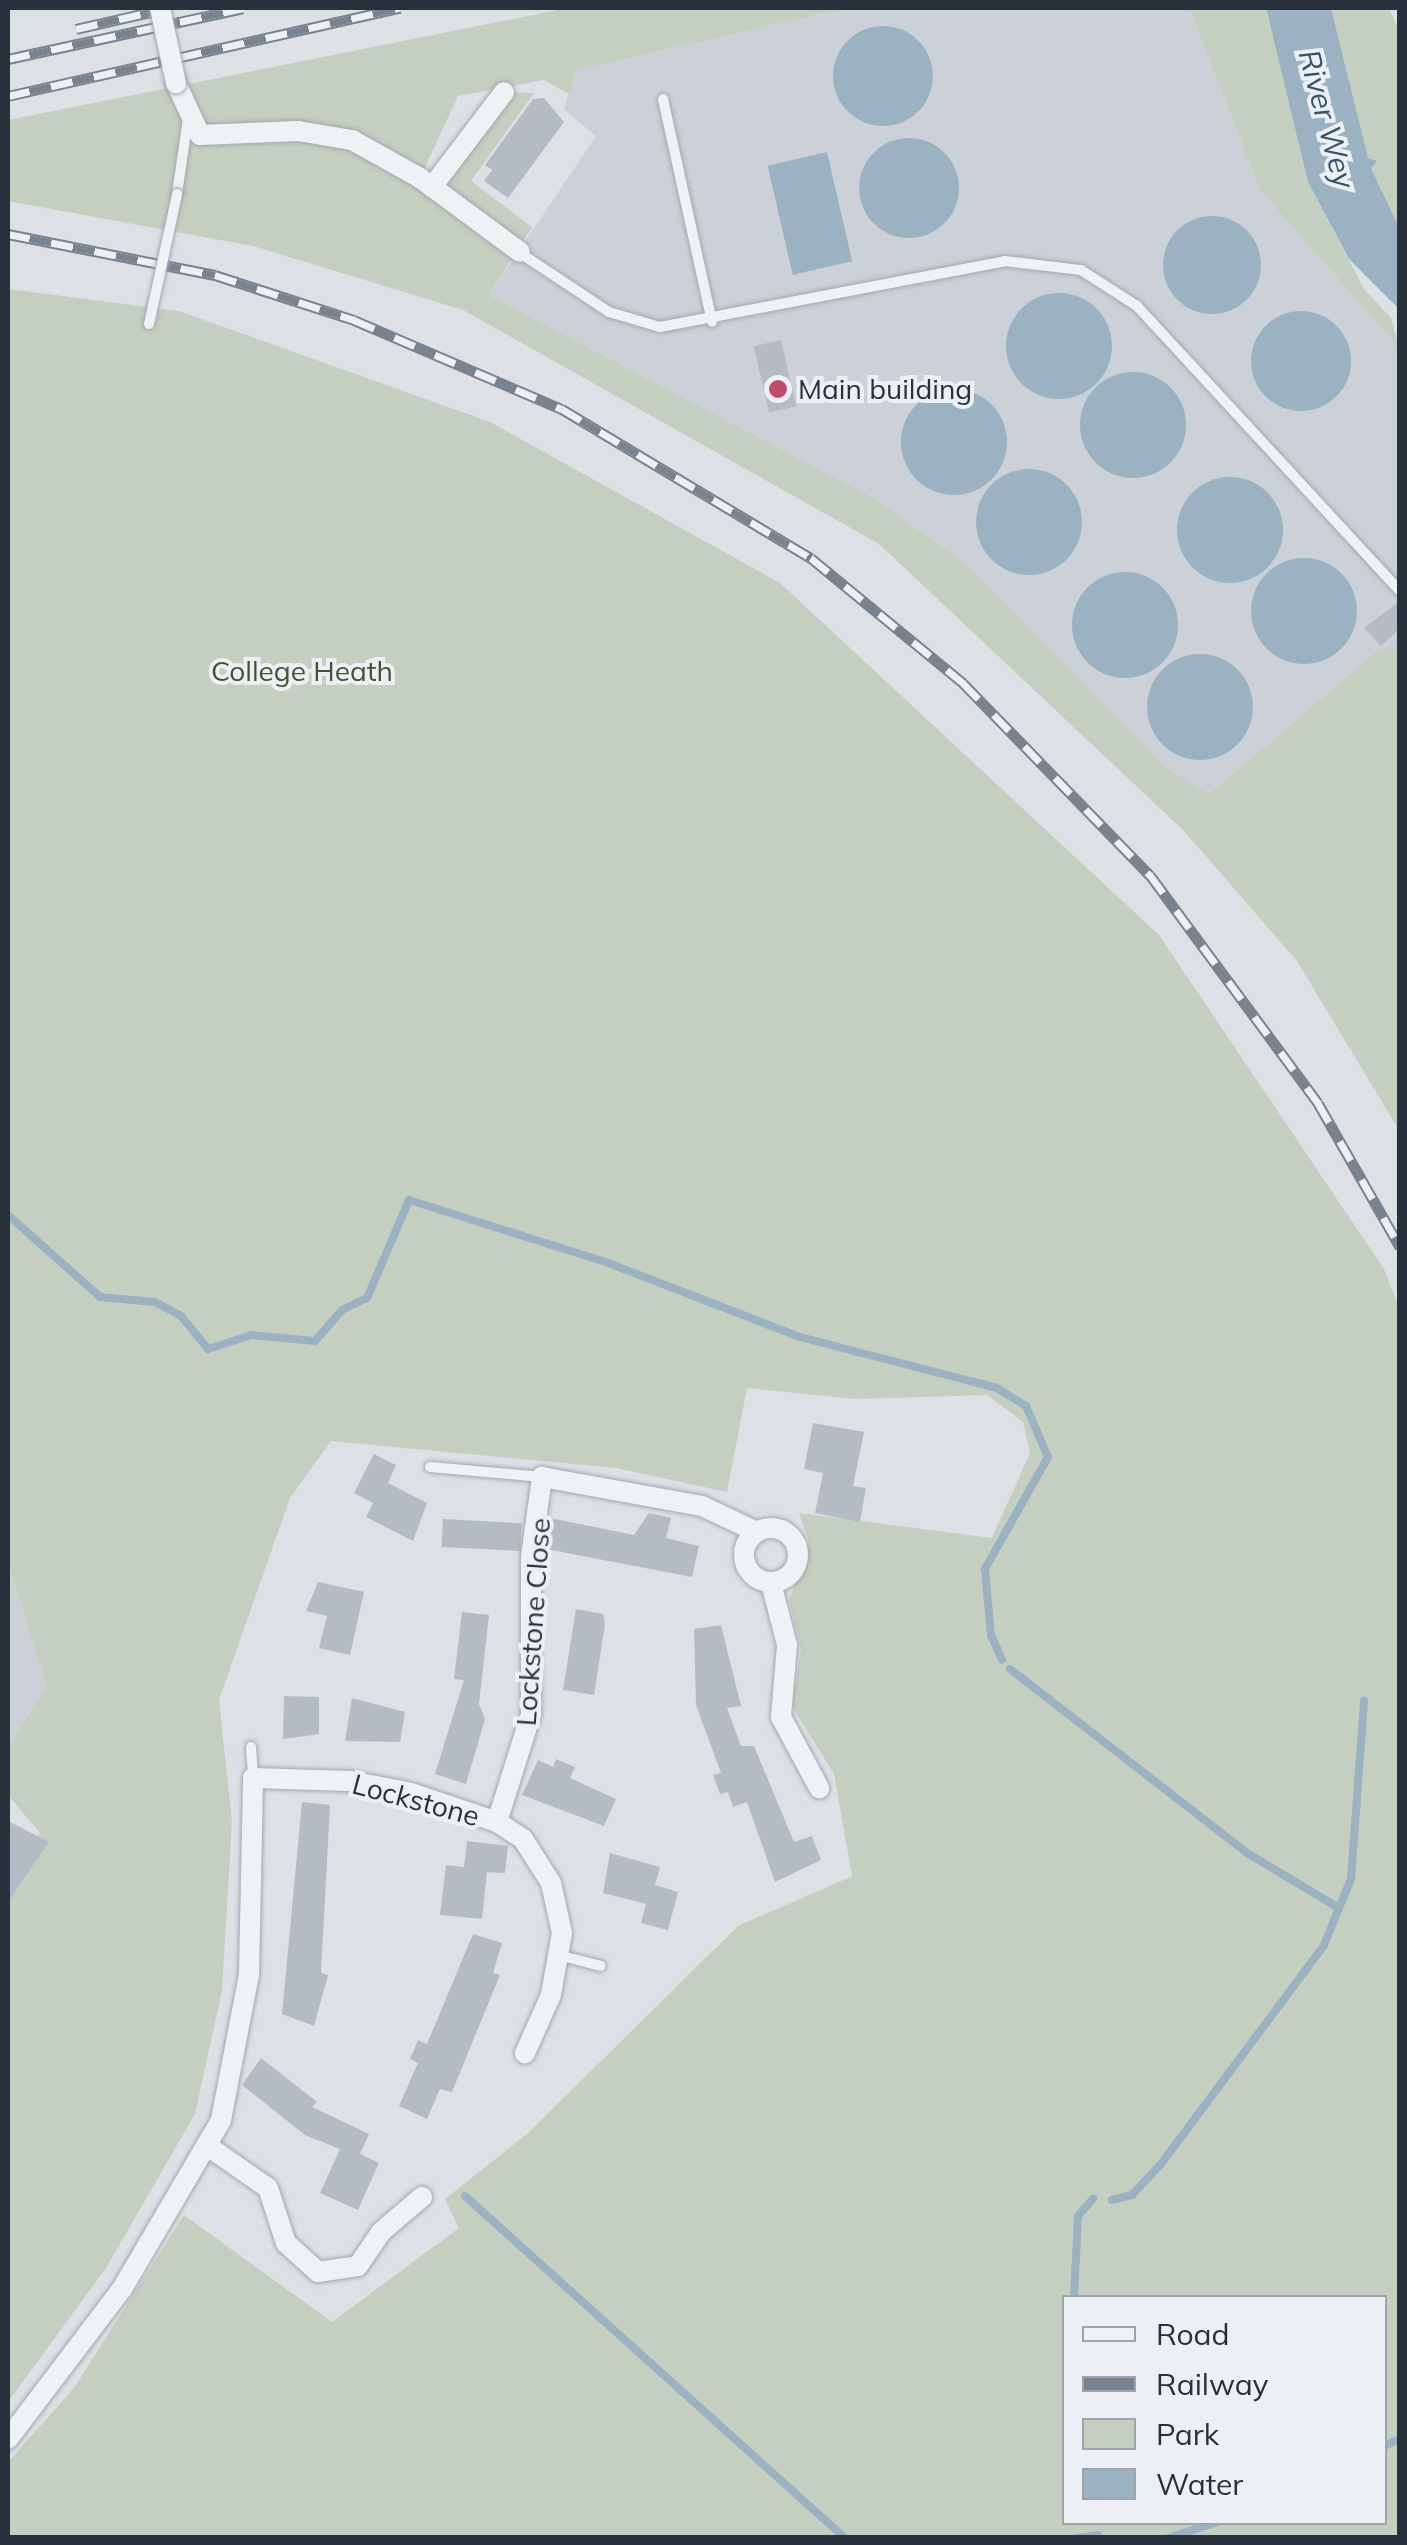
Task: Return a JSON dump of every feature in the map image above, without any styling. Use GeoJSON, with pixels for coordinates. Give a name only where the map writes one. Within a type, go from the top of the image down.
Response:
{"type":"FeatureCollection","features":[{"type":"Feature","properties":{"kind":"street"},"geometry":{"type":"LineString","coordinates":[[160,8],[188,118],[216,139],[298,131],[352,140],[432,187],[520,252]]}},
{"type":"Feature","properties":{"kind":"street"},"geometry":{"type":"LineString","coordinates":[[432,187],[504,92]]}},
{"type":"Feature","properties":{"kind":"street","name":"Lockstone Close"},"geometry":{"type":"LineString","coordinates":[[498,1822],[531,1714],[532,1557],[542,1477],[702,1506],[757,1532],[784,1531],[799,1553],[794,1571],[771,1583]]}},
{"type":"Feature","properties":{"kind":"street"},"geometry":{"type":"LineString","coordinates":[[757,1532],[745,1562],[771,1583],[787,1644],[781,1716],[819,1788]]}},
{"type":"Feature","properties":{"kind":"street"},"geometry":{"type":"LineString","coordinates":[[8,2439],[62,2374],[172,2211],[210,2146],[249,1974],[253,1778]]}},
{"type":"Feature","properties":{"kind":"street","name":"Lockstone"},"geometry":{"type":"LineString","coordinates":[[253,1778],[350,1782],[498,1822],[522,1839],[551,1883],[562,1956],[525,2053]]}},
{"type":"Feature","properties":{"kind":"street"},"geometry":{"type":"LineString","coordinates":[[210,2146],[268,2188],[286,2243],[318,2272],[358,2266],[380,2232],[422,2197]]}},
{"type":"Feature","properties":{"kind":"lane"},"geometry":{"type":"LineString","coordinates":[[663,99],[712,322]]}},
{"type":"Feature","properties":{"kind":"lane"},"geometry":{"type":"LineString","coordinates":[[149,324],[177,194],[188,118]]}},
{"type":"Feature","properties":{"kind":"lane"},"geometry":{"type":"LineString","coordinates":[[520,252],[632,322],[712,322],[1005,261],[1081,270],[1137,306],[1400,591]]}},
{"type":"Feature","properties":{"kind":"lane"},"geometry":{"type":"LineString","coordinates":[[1382,572],[1400,580]]}},
{"type":"Feature","properties":{"kind":"lane","name":"Lockstone Close"},"geometry":{"type":"LineString","coordinates":[[430,1467],[542,1477]]}},
{"type":"Feature","properties":{"kind":"lane"},"geometry":{"type":"LineString","coordinates":[[252,1746],[253,1778]]}},
{"type":"Feature","properties":{"kind":"lane"},"geometry":{"type":"LineString","coordinates":[[562,1956],[600,1966]]}},
{"type":"Feature","properties":{"kind":"shaded area"},"geometry":{"type":"Polygon","coordinates":[[[848,8],[1189,8],[1260,190],[1399,348],[1399,645],[1376,652],[1209,794],[1164,766],[874,498],[489,295],[596,136],[564,109],[576,70],[848,8]]]}},
{"type":"Feature","properties":{"kind":"shaded area"},"geometry":{"type":"Polygon","coordinates":[[[8,1563],[46,1686],[8,1748],[8,1563]]]}},
{"type":"Feature","properties":{"kind":"green space"},"geometry":{"type":"Polygon","coordinates":[[[568,8],[848,8],[576,70],[569,94],[544,80],[458,96],[420,178],[432,187],[504,92],[534,93],[471,181],[532,227],[489,295],[874,498],[972,569],[1164,766],[1209,794],[1376,652],[1399,645],[1399,1130],[1297,961],[1184,831],[879,544],[463,310],[253,246],[8,201],[8,120],[568,8]]]}},
{"type":"Feature","properties":{"kind":"green space"},"geometry":{"type":"Polygon","coordinates":[[[1189,8],[1266,8],[1308,182],[1364,289],[1391,318],[1399,348],[1260,190],[1189,8]]]}},
{"type":"Feature","properties":{"kind":"green space"},"geometry":{"type":"Polygon","coordinates":[[[1331,8],[1389,8],[1399,31],[1399,227],[1370,169],[1331,8]]]}},
{"type":"Feature","properties":{"kind":"green space","name":"College Heath"},"geometry":{"type":"Polygon","coordinates":[[[8,289],[179,311],[490,422],[780,583],[1159,935],[1384,1269],[1400,1309],[1399,2537],[8,2537],[8,2462],[74,2388],[184,2215],[332,2322],[459,2228],[445,2199],[527,2134],[738,1926],[852,1876],[834,1774],[792,1706],[801,1649],[789,1600],[809,1541],[799,1513],[992,1538],[1030,1453],[1023,1422],[987,1395],[855,1399],[747,1388],[727,1492],[616,1468],[331,1441],[290,1498],[219,1700],[232,1822],[222,1991],[195,2114],[106,2268],[8,2402],[8,1876],[40,1833],[8,1795],[8,1748],[46,1686],[8,1563],[8,289]]]}},
{"type":"Feature","properties":{"kind":"water","name":"River Wey"},"geometry":{"type":"Polygon","coordinates":[[[1266,8],[1331,8],[1368,158],[1377,161],[1371,169],[1399,227],[1399,309],[1349,259],[1308,182],[1266,8]]]}},
{"type":"Feature","properties":{"kind":"water"},"geometry":{"type":"Polygon","coordinates":[[[883,26],[902,30],[919,40],[929,57],[933,76],[929,95],[919,112],[902,122],[883,126],[864,122],[847,112],[837,95],[833,76],[837,57],[847,40],[864,30],[883,26]]]}},
{"type":"Feature","properties":{"kind":"water"},"geometry":{"type":"Polygon","coordinates":[[[909,138],[928,142],[944,153],[955,169],[959,188],[955,207],[944,223],[928,234],[909,238],[890,234],[874,223],[863,207],[859,188],[863,169],[874,153],[890,142],[909,138]]]}},
{"type":"Feature","properties":{"kind":"water"},"geometry":{"type":"Polygon","coordinates":[[[827,152],[852,261],[793,275],[768,166],[827,152]]]}},
{"type":"Feature","properties":{"kind":"water"},"geometry":{"type":"Polygon","coordinates":[[[1212,216],[1231,220],[1247,230],[1257,246],[1261,265],[1257,284],[1247,300],[1231,310],[1212,314],[1193,310],[1177,300],[1167,284],[1163,265],[1167,246],[1177,230],[1193,220],[1212,216]]]}},
{"type":"Feature","properties":{"kind":"water"},"geometry":{"type":"Polygon","coordinates":[[[1059,293],[1079,297],[1096,309],[1108,326],[1112,346],[1108,366],[1096,383],[1079,395],[1059,399],[1039,395],[1022,383],[1010,366],[1006,346],[1010,326],[1022,309],[1039,297],[1059,293]]]}},
{"type":"Feature","properties":{"kind":"water"},"geometry":{"type":"Polygon","coordinates":[[[1291,311],[1311,311],[1337,325],[1348,342],[1348,380],[1337,397],[1311,411],[1291,411],[1273,403],[1259,389],[1251,371],[1251,351],[1259,333],[1273,319],[1291,311]]]}},
{"type":"Feature","properties":{"kind":"water"},"geometry":{"type":"Polygon","coordinates":[[[1133,372],[1153,376],[1170,388],[1182,405],[1186,425],[1182,445],[1170,462],[1153,474],[1133,478],[1113,474],[1096,462],[1084,445],[1080,425],[1084,405],[1096,388],[1113,376],[1133,372]]]}},
{"type":"Feature","properties":{"kind":"water"},"geometry":{"type":"Polygon","coordinates":[[[954,389],[974,393],[991,405],[1003,422],[1007,442],[1003,462],[991,479],[974,491],[954,495],[934,491],[917,479],[905,462],[901,442],[905,422],[917,405],[934,393],[954,389]]]}},
{"type":"Feature","properties":{"kind":"water"},"geometry":{"type":"Polygon","coordinates":[[[1029,469],[1049,473],[1066,485],[1078,502],[1082,522],[1078,542],[1066,559],[1049,571],[1029,575],[1009,571],[992,559],[980,542],[976,522],[980,502],[992,485],[1009,473],[1029,469]]]}},
{"type":"Feature","properties":{"kind":"water"},"geometry":{"type":"Polygon","coordinates":[[[1230,477],[1250,481],[1267,493],[1279,510],[1283,530],[1279,550],[1267,567],[1250,579],[1230,583],[1210,579],[1193,567],[1181,550],[1177,530],[1181,510],[1193,493],[1210,481],[1230,477]]]}},
{"type":"Feature","properties":{"kind":"water"},"geometry":{"type":"Polygon","coordinates":[[[1304,558],[1324,562],[1341,574],[1353,591],[1357,611],[1353,631],[1341,648],[1324,660],[1304,664],[1284,660],[1267,648],[1255,631],[1251,611],[1255,591],[1267,574],[1284,562],[1304,558]]]}},
{"type":"Feature","properties":{"kind":"water"},"geometry":{"type":"Polygon","coordinates":[[[1125,572],[1145,576],[1162,588],[1174,605],[1178,625],[1174,645],[1162,662],[1145,674],[1125,678],[1105,674],[1088,662],[1076,645],[1072,625],[1076,605],[1088,588],[1105,576],[1125,572]]]}},
{"type":"Feature","properties":{"kind":"water"},"geometry":{"type":"Polygon","coordinates":[[[1200,654],[1220,658],[1237,670],[1249,687],[1253,707],[1249,727],[1237,744],[1220,756],[1200,760],[1180,756],[1163,744],[1151,727],[1147,707],[1151,687],[1163,670],[1180,658],[1200,654]]]}},
{"type":"Feature","properties":{"kind":"building"},"geometry":{"type":"Polygon","coordinates":[[[544,98],[564,122],[508,198],[484,181],[492,170],[485,165],[533,99],[544,98]]]}},
{"type":"Feature","properties":{"kind":"building","name":"Main building"},"geometry":{"type":"Polygon","coordinates":[[[781,340],[796,406],[769,413],[754,346],[781,340]]]}},
{"type":"Feature","properties":{"kind":"building"},"geometry":{"type":"Polygon","coordinates":[[[1400,601],[1400,628],[1381,646],[1364,628],[1400,601]]]}},
{"type":"Feature","properties":{"kind":"building"},"geometry":{"type":"Polygon","coordinates":[[[813,1423],[864,1432],[853,1486],[866,1488],[860,1522],[815,1513],[823,1473],[804,1469],[813,1423]]]}},
{"type":"Feature","properties":{"kind":"building"},"geometry":{"type":"Polygon","coordinates":[[[374,1454],[396,1465],[388,1483],[427,1503],[413,1541],[366,1517],[373,1503],[354,1493],[374,1454]]]}},
{"type":"Feature","properties":{"kind":"building"},"geometry":{"type":"Polygon","coordinates":[[[649,1513],[671,1518],[666,1538],[699,1546],[692,1577],[546,1549],[550,1518],[634,1535],[649,1513]]]}},
{"type":"Feature","properties":{"kind":"building"},"geometry":{"type":"Polygon","coordinates":[[[443,1519],[522,1523],[520,1551],[442,1547],[443,1519]]]}},
{"type":"Feature","properties":{"kind":"building"},"geometry":{"type":"Polygon","coordinates":[[[318,1582],[364,1592],[350,1655],[319,1648],[327,1616],[306,1611],[318,1582]]]}},
{"type":"Feature","properties":{"kind":"building"},"geometry":{"type":"Polygon","coordinates":[[[576,1609],[603,1614],[605,1624],[594,1695],[563,1690],[576,1609]]]}},
{"type":"Feature","properties":{"kind":"building"},"geometry":{"type":"Polygon","coordinates":[[[462,1612],[489,1615],[479,1704],[485,1719],[466,1784],[435,1774],[464,1680],[454,1679],[462,1612]]]}},
{"type":"Feature","properties":{"kind":"building"},"geometry":{"type":"Polygon","coordinates":[[[721,1625],[741,1706],[727,1708],[741,1746],[754,1746],[794,1842],[812,1836],[821,1860],[775,1882],[747,1802],[733,1807],[728,1792],[720,1794],[713,1775],[721,1773],[696,1705],[694,1629],[721,1625]]]}},
{"type":"Feature","properties":{"kind":"building"},"geometry":{"type":"Polygon","coordinates":[[[284,1696],[319,1697],[319,1734],[283,1739],[284,1696]]]}},
{"type":"Feature","properties":{"kind":"building"},"geometry":{"type":"Polygon","coordinates":[[[352,1698],[405,1712],[400,1742],[345,1741],[352,1698]]]}},
{"type":"Feature","properties":{"kind":"building"},"geometry":{"type":"Polygon","coordinates":[[[556,1759],[575,1767],[570,1778],[616,1799],[604,1826],[522,1795],[538,1760],[553,1767],[556,1759]]]}},
{"type":"Feature","properties":{"kind":"building"},"geometry":{"type":"Polygon","coordinates":[[[302,1802],[330,1805],[321,1973],[328,1975],[314,2026],[282,2014],[302,1802]]]}},
{"type":"Feature","properties":{"kind":"building"},"geometry":{"type":"Polygon","coordinates":[[[8,1821],[49,1842],[8,1902],[8,1821]]]}},
{"type":"Feature","properties":{"kind":"building"},"geometry":{"type":"Polygon","coordinates":[[[467,1841],[508,1846],[505,1873],[487,1872],[482,1919],[440,1915],[446,1865],[464,1867],[467,1841]]]}},
{"type":"Feature","properties":{"kind":"building"},"geometry":{"type":"Polygon","coordinates":[[[610,1853],[660,1867],[655,1885],[678,1892],[668,1930],[641,1923],[646,1904],[603,1893],[610,1853]]]}},
{"type":"Feature","properties":{"kind":"building"},"geometry":{"type":"Polygon","coordinates":[[[473,1934],[502,1943],[493,1973],[500,1975],[452,2092],[440,2089],[427,2119],[399,2106],[418,2063],[410,2059],[418,2040],[427,2044],[473,1934]]]}},
{"type":"Feature","properties":{"kind":"building"},"geometry":{"type":"Polygon","coordinates":[[[261,2058],[317,2102],[312,2107],[369,2134],[360,2154],[379,2163],[358,2210],[320,2193],[340,2149],[305,2135],[242,2085],[261,2058]]]}},
{"type":"Feature","properties":{"kind":"waterway"},"geometry":{"type":"LineString","coordinates":[[8,1215],[100,1297],[155,1302],[181,1316],[208,1349],[252,1335],[315,1341],[342,1310],[367,1298],[409,1200],[603,1261],[800,1337],[997,1388],[1026,1406],[1048,1457],[985,1569],[991,1635],[1002,1660]]}},
{"type":"Feature","properties":{"kind":"waterway"},"geometry":{"type":"LineString","coordinates":[[1010,1669],[1247,1853],[1339,1908]]}},
{"type":"Feature","properties":{"kind":"waterway"},"geometry":{"type":"LineString","coordinates":[[1112,2200],[1132,2195],[1161,2164],[1324,1945],[1351,1879],[1364,1700]]}},
{"type":"Feature","properties":{"kind":"waterway"},"geometry":{"type":"LineString","coordinates":[[465,2196],[845,2538]]}},
{"type":"Feature","properties":{"kind":"waterway"},"geometry":{"type":"LineString","coordinates":[[1074,2295],[1078,2216],[1093,2199]]}},
{"type":"Feature","properties":{"kind":"waterway"},"geometry":{"type":"LineString","coordinates":[[1387,2445],[1400,2439]]}},
{"type":"Feature","properties":{"kind":"waterway"},"geometry":{"type":"LineString","coordinates":[[1168,2538],[1208,2525]]}},
{"type":"Feature","properties":{"kind":"waterway"},"geometry":{"type":"LineString","coordinates":[[1077,2538],[1098,2535]]}},
{"type":"Feature","properties":{"kind":"railway"},"geometry":{"type":"LineString","coordinates":[[76,29],[168,8]]}},
{"type":"Feature","properties":{"kind":"railway"},"geometry":{"type":"LineString","coordinates":[[8,59],[243,8]]}},
{"type":"Feature","properties":{"kind":"railway"},"geometry":{"type":"LineString","coordinates":[[8,96],[400,8]]}},
{"type":"Feature","properties":{"kind":"railway"},"geometry":{"type":"LineString","coordinates":[[8,234],[215,275],[354,320],[562,409],[811,558],[963,683],[1150,875],[1318,1103],[1400,1247]]}},
{"type":"Feature","properties":{"kind":"place","name":"Main building"},"geometry":{"type":"Point","coordinates":[778,389]}}]}
